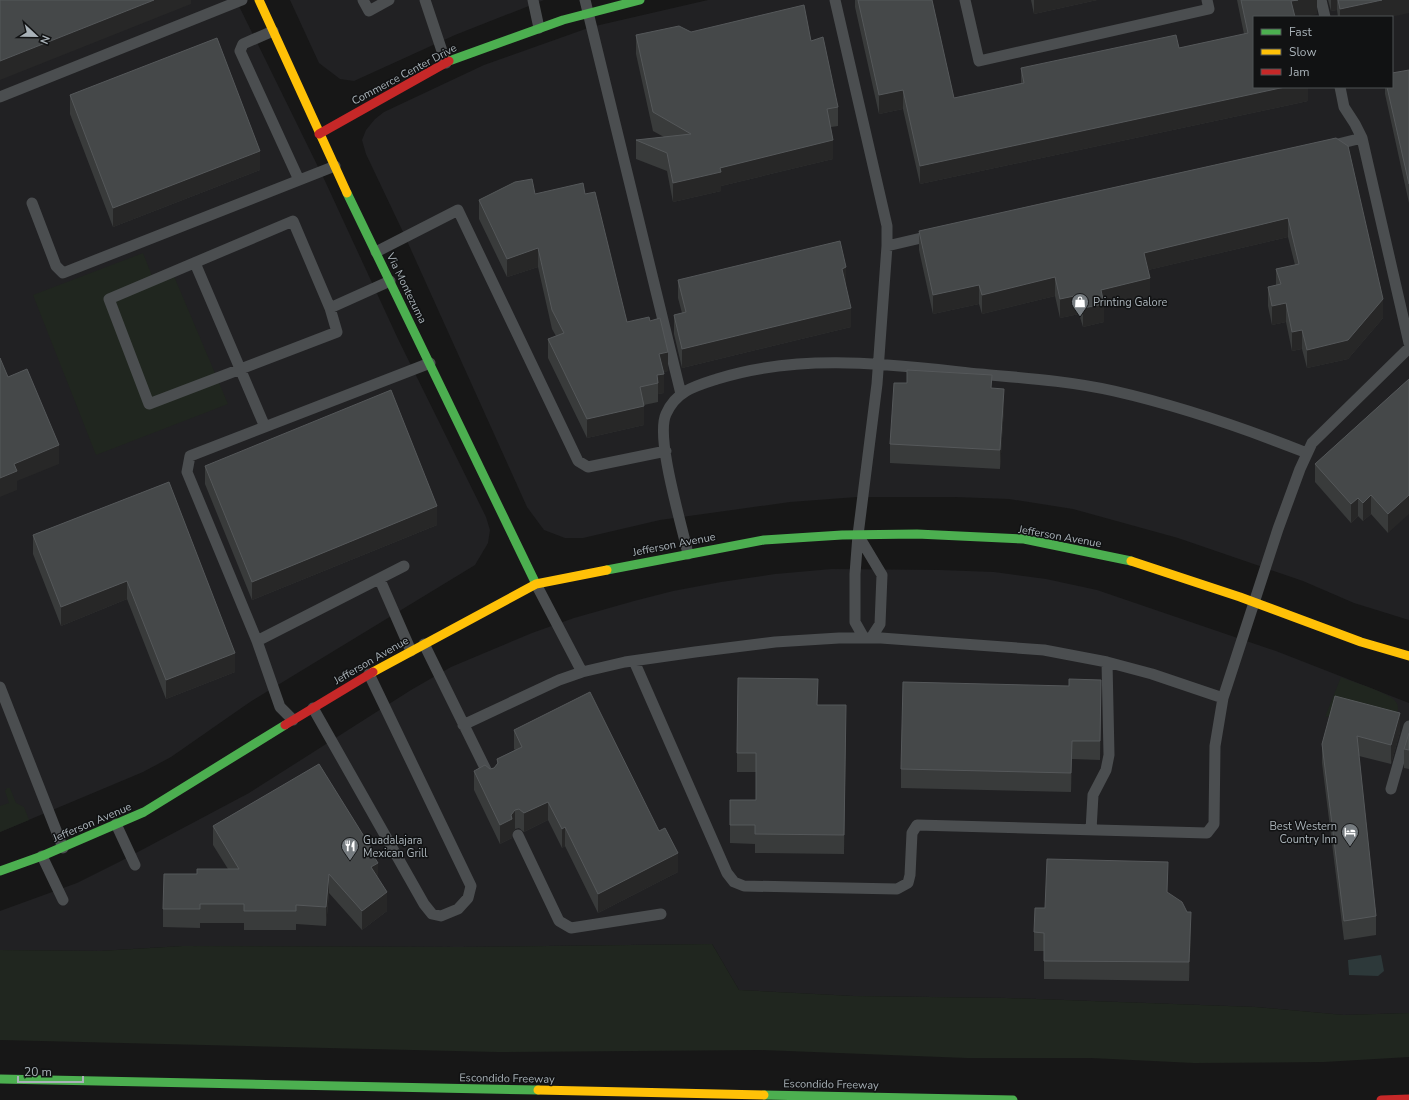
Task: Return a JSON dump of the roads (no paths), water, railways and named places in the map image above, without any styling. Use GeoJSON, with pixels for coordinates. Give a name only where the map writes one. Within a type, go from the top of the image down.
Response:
{"type":"FeatureCollection","features":[{"type":"Feature","properties":{"kind":"main road","name":"Via Montezuma"},"geometry":{"type":"LineString","coordinates":[[259,0],[319,134],[536,584]]}},
{"type":"Feature","properties":{"kind":"main road","name":"Commerce Center Drive"},"geometry":{"type":"LineString","coordinates":[[319,134],[453,59],[539,28],[588,13],[640,0]]}},
{"type":"Feature","properties":{"kind":"main road","name":"Jefferson Avenue"},"geometry":{"type":"LineString","coordinates":[[0,871],[63,848],[144,812],[369,674],[536,584],[764,540],[858,535],[917,534],[1024,540],[1134,562],[1254,602],[1361,642],[1409,656]]}},
{"type":"Feature","properties":{"kind":"main road","name":"Escondido Freeway"},"geometry":{"type":"LineString","coordinates":[[0,1079],[1013,1100]]}},
{"type":"Feature","properties":{"kind":"main road"},"geometry":{"type":"LineString","coordinates":[[1381,1100],[1409,1098]]}},
{"type":"Feature","properties":{"kind":"lane"},"geometry":{"type":"LineString","coordinates":[[0,97],[242,0]]}},
{"type":"Feature","properties":{"kind":"lane"},"geometry":{"type":"LineString","coordinates":[[363,0],[369,11],[389,0]]}},
{"type":"Feature","properties":{"kind":"lane"},"geometry":{"type":"LineString","coordinates":[[425,0],[446,63]]}},
{"type":"Feature","properties":{"kind":"lane"},"geometry":{"type":"LineString","coordinates":[[533,0],[539,28]]}},
{"type":"Feature","properties":{"kind":"lane"},"geometry":{"type":"LineString","coordinates":[[585,0],[681,394]]}},
{"type":"Feature","properties":{"kind":"lane"},"geometry":{"type":"LineString","coordinates":[[836,0],[887,226],[887,246],[878,364],[858,535],[855,574],[854,622],[867,638]]}},
{"type":"Feature","properties":{"kind":"lane"},"geometry":{"type":"LineString","coordinates":[[965,0],[979,61],[1208,9],[1207,0]]}},
{"type":"Feature","properties":{"kind":"lane"},"geometry":{"type":"LineString","coordinates":[[1321,0],[1325,16]]}},
{"type":"Feature","properties":{"kind":"lane"},"geometry":{"type":"LineString","coordinates":[[273,31],[242,44],[240,50],[299,180]]}},
{"type":"Feature","properties":{"kind":"lane"},"geometry":{"type":"LineString","coordinates":[[1343,88],[1344,107],[1356,124],[1362,138],[1409,343]]}},
{"type":"Feature","properties":{"kind":"lane"},"geometry":{"type":"LineString","coordinates":[[1323,147],[1362,138]]}},
{"type":"Feature","properties":{"kind":"lane"},"geometry":{"type":"LineString","coordinates":[[32,203],[56,266],[63,273],[335,166]]}},
{"type":"Feature","properties":{"kind":"lane"},"geometry":{"type":"LineString","coordinates":[[376,252],[458,210],[578,461],[588,467],[666,451]]}},
{"type":"Feature","properties":{"kind":"lane"},"geometry":{"type":"LineString","coordinates":[[293,221],[330,308],[337,332],[149,404],[109,299],[293,221]]}},
{"type":"Feature","properties":{"kind":"lane"},"geometry":{"type":"LineString","coordinates":[[887,246],[941,233]]}},
{"type":"Feature","properties":{"kind":"lane"},"geometry":{"type":"LineString","coordinates":[[195,263],[239,370],[265,427]]}},
{"type":"Feature","properties":{"kind":"lane"},"geometry":{"type":"LineString","coordinates":[[330,308],[390,281]]}},
{"type":"Feature","properties":{"kind":"lane"},"geometry":{"type":"LineString","coordinates":[[634,661],[727,873],[734,882],[744,886],[897,889],[908,883],[910,875],[912,833],[917,825],[1207,833],[1214,824],[1215,746],[1223,698],[1254,602],[1300,469],[1312,443],[1409,348]]}},
{"type":"Feature","properties":{"kind":"lane"},"geometry":{"type":"LineString","coordinates":[[293,720],[280,707],[257,641],[187,472],[190,456],[430,363]]}},
{"type":"Feature","properties":{"kind":"lane"},"geometry":{"type":"LineString","coordinates":[[688,554],[663,433],[665,415],[676,398],[689,388],[742,371],[812,363],[878,364],[1047,380],[1113,390],[1194,412],[1262,435],[1307,453]]}},
{"type":"Feature","properties":{"kind":"lane"},"geometry":{"type":"LineString","coordinates":[[858,535],[882,575],[880,624],[867,638]]}},
{"type":"Feature","properties":{"kind":"lane"},"geometry":{"type":"LineString","coordinates":[[257,641],[380,580],[404,566]]}},
{"type":"Feature","properties":{"kind":"lane"},"geometry":{"type":"LineString","coordinates":[[380,580],[411,651]]}},
{"type":"Feature","properties":{"kind":"lane"},"geometry":{"type":"LineString","coordinates":[[536,584],[582,672]]}},
{"type":"Feature","properties":{"kind":"lane"},"geometry":{"type":"LineString","coordinates":[[463,725],[559,680],[582,672],[634,661],[775,642],[867,638],[968,643],[1044,650],[1107,662],[1152,674],[1223,698]]}},
{"type":"Feature","properties":{"kind":"lane"},"geometry":{"type":"LineString","coordinates":[[424,644],[491,781]]}},
{"type":"Feature","properties":{"kind":"lane"},"geometry":{"type":"LineString","coordinates":[[1091,830],[1093,795],[1106,770],[1109,755],[1107,662]]}},
{"type":"Feature","properties":{"kind":"lane"},"geometry":{"type":"LineString","coordinates":[[313,708],[424,904],[432,914],[441,916],[458,909],[468,898],[471,886],[369,674]]}},
{"type":"Feature","properties":{"kind":"lane"},"geometry":{"type":"LineString","coordinates":[[0,687],[63,848]]}},
{"type":"Feature","properties":{"kind":"lane"},"geometry":{"type":"LineString","coordinates":[[1390,789],[1409,726]]}},
{"type":"Feature","properties":{"kind":"lane"},"geometry":{"type":"LineString","coordinates":[[116,824],[135,865]]}},
{"type":"Feature","properties":{"kind":"lane"},"geometry":{"type":"LineString","coordinates":[[518,835],[559,921],[571,928],[661,914]]}},
{"type":"Feature","properties":{"kind":"lane"},"geometry":{"type":"LineString","coordinates":[[42,856],[63,900]]}},
{"type":"Feature","properties":{"kind":"place","name":"Printing Galore"},"geometry":{"type":"Point","coordinates":[1080,317]}},
{"type":"Feature","properties":{"kind":"place","name":"Best Western Country Inn"},"geometry":{"type":"Point","coordinates":[1350,847]}},
{"type":"Feature","properties":{"kind":"place","name":"Guadalajara Mexican Grill"},"geometry":{"type":"Point","coordinates":[350,861]}}]}
